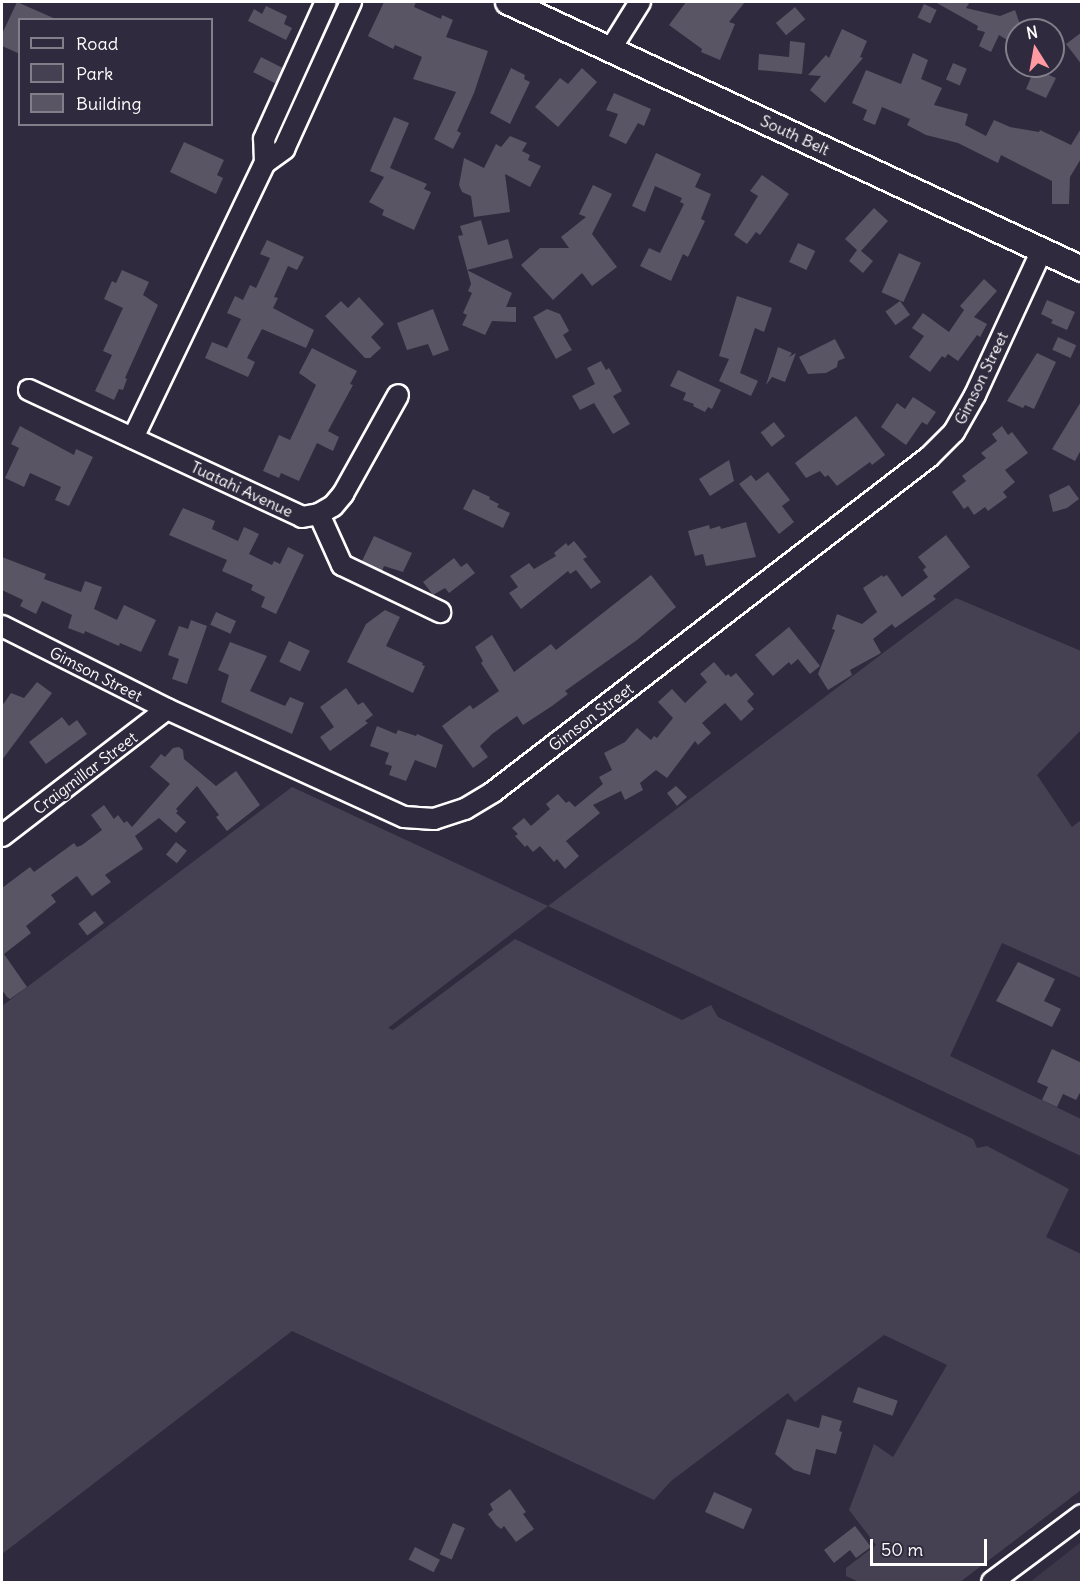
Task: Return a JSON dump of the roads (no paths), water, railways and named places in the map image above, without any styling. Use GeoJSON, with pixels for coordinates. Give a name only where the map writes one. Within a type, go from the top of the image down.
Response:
{"type":"FeatureCollection","features":[{"type":"Feature","properties":{"kind":"street"},"geometry":{"type":"LineString","coordinates":[[265,163],[264,139],[326,2]]}},
{"type":"Feature","properties":{"kind":"street"},"geometry":{"type":"LineString","coordinates":[[133,438],[265,163],[284,149],[351,2]]}},
{"type":"Feature","properties":{"kind":"street","name":"South Belt"},"geometry":{"type":"LineString","coordinates":[[508,2],[1082,269]]}},
{"type":"Feature","properties":{"kind":"street"},"geometry":{"type":"LineString","coordinates":[[610,50],[640,2]]}},
{"type":"Feature","properties":{"kind":"street","name":"Gimson Street"},"geometry":{"type":"LineString","coordinates":[[2,626],[167,709],[404,817],[434,819],[465,809],[493,792],[929,457],[954,432],[975,395],[1042,250]]}},
{"type":"Feature","properties":{"kind":"street","name":"Tuatahi Avenue"},"geometry":{"type":"LineString","coordinates":[[29,390],[280,509],[302,517],[319,514]]}},
{"type":"Feature","properties":{"kind":"street"},"geometry":{"type":"LineString","coordinates":[[398,395],[343,494],[333,506],[319,514],[342,565],[440,612]]}},
{"type":"Feature","properties":{"kind":"street","name":"Craigmillar Street"},"geometry":{"type":"LineString","coordinates":[[2,836],[167,709]]}},
{"type":"Feature","properties":{"kind":"street"},"geometry":{"type":"LineString","coordinates":[[993,1582],[1082,1515]]}}]}
